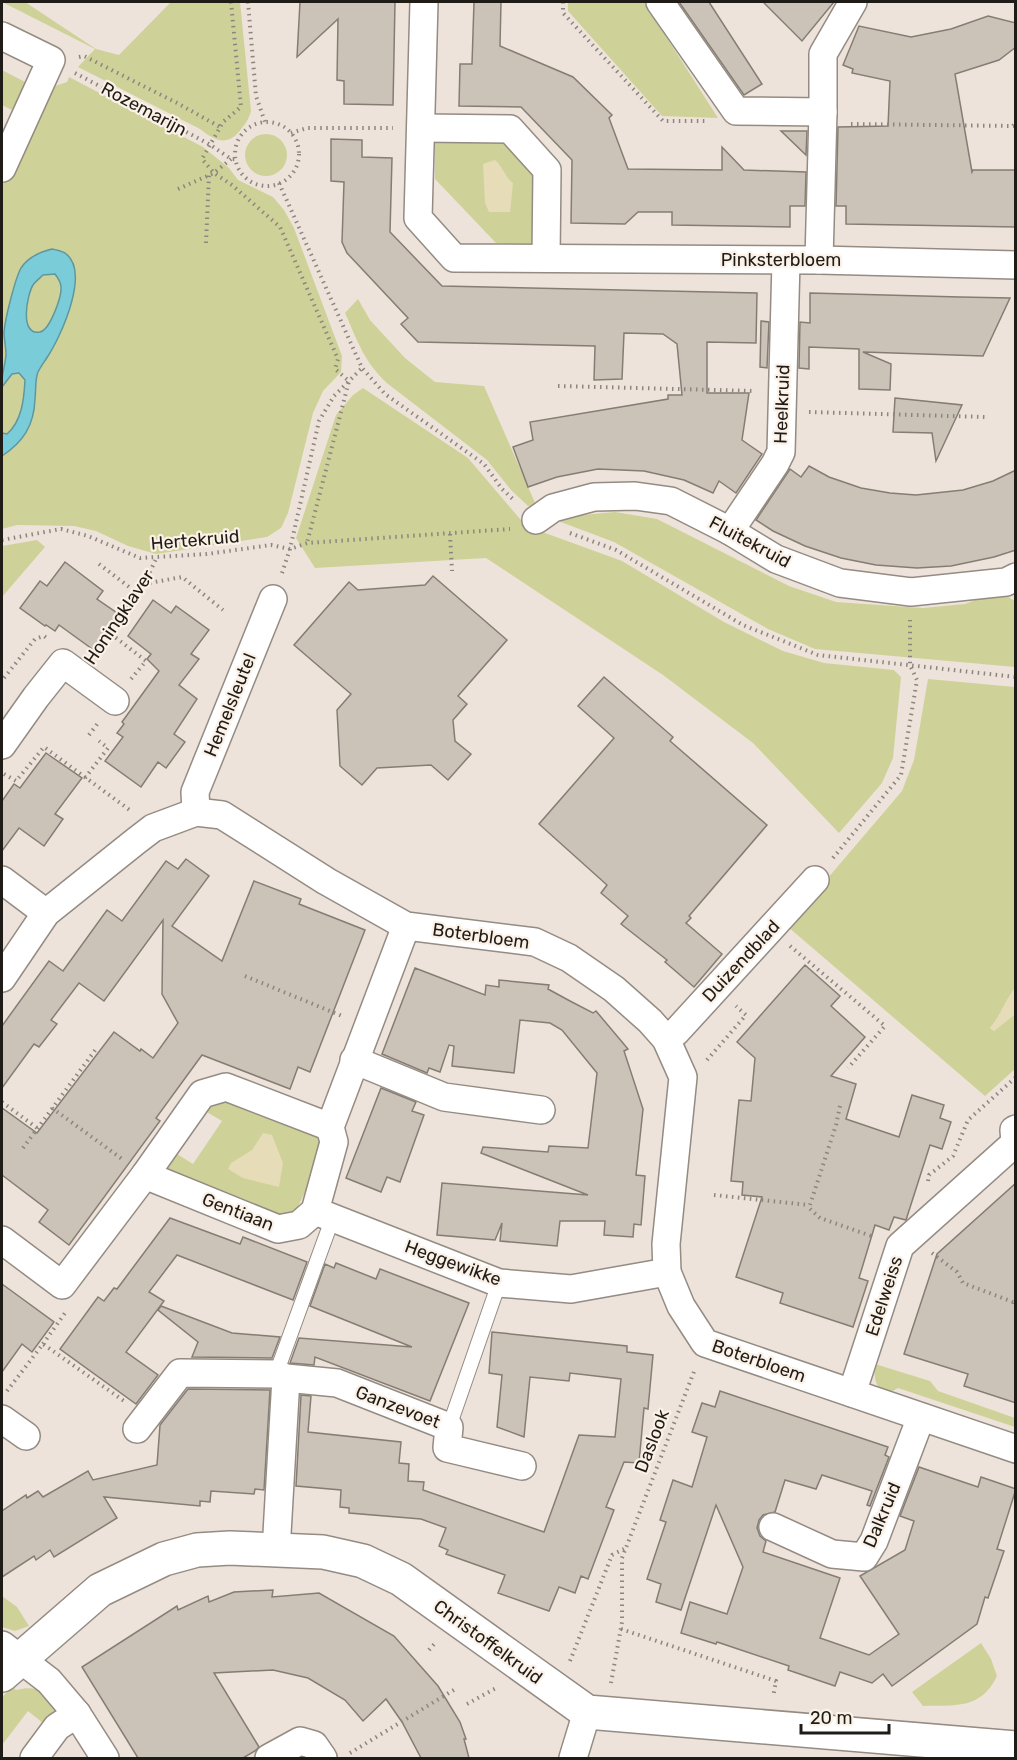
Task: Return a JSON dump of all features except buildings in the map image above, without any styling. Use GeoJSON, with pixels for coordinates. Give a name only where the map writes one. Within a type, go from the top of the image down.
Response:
{"type":"FeatureCollection","features":[{"type":"Feature","properties":{"kind":"street","name":"Pinksterbloem"},"geometry":{"type":"LineString","coordinates":[[424,2],[418,219],[454,258],[819,260],[1016,265]]}},
{"type":"Feature","properties":{"kind":"street"},"geometry":{"type":"LineString","coordinates":[[660,2],[736,111],[823,118]]}},
{"type":"Feature","properties":{"kind":"street"},"geometry":{"type":"LineString","coordinates":[[819,260],[823,54],[853,2]]}},
{"type":"Feature","properties":{"kind":"street"},"geometry":{"type":"LineString","coordinates":[[2,36],[51,60],[2,168]]}},
{"type":"Feature","properties":{"kind":"street"},"geometry":{"type":"LineString","coordinates":[[421,128],[510,129],[547,170],[546,258]]}},
{"type":"Feature","properties":{"kind":"street","name":"Heelkruid"},"geometry":{"type":"LineString","coordinates":[[730,531],[781,452],[786,261]]}},
{"type":"Feature","properties":{"kind":"street","name":"Fluitekruid"},"geometry":{"type":"LineString","coordinates":[[536,520],[553,508],[594,497],[635,496],[671,501],[730,531],[777,559],[840,584],[911,592],[1012,582]]}},
{"type":"Feature","properties":{"kind":"street","name":"Hemelsleutel"},"geometry":{"type":"LineString","coordinates":[[196,812],[195,792],[273,599]]}},
{"type":"Feature","properties":{"kind":"street","name":"Honingklaver"},"geometry":{"type":"LineString","coordinates":[[2,745],[36,696],[63,663],[115,701]]}},
{"type":"Feature","properties":{"kind":"street"},"geometry":{"type":"LineString","coordinates":[[2,978],[46,913],[153,828],[196,812]]}},
{"type":"Feature","properties":{"kind":"street","name":"Boterbloem"},"geometry":{"type":"LineString","coordinates":[[196,812],[222,815],[326,881],[406,926],[535,942],[569,958],[614,989],[650,1021],[666,1040],[683,1077],[666,1244],[667,1272],[681,1306],[705,1343],[1016,1449]]}},
{"type":"Feature","properties":{"kind":"street"},"geometry":{"type":"LineString","coordinates":[[2,880],[46,913]]}},
{"type":"Feature","properties":{"kind":"street","name":"Duizendblad"},"geometry":{"type":"LineString","coordinates":[[666,1040],[676,1032],[815,880]]}},
{"type":"Feature","properties":{"kind":"street"},"geometry":{"type":"LineString","coordinates":[[324,1214],[334,1143],[330,1127],[406,926]]}},
{"type":"Feature","properties":{"kind":"street"},"geometry":{"type":"LineString","coordinates":[[354,1060],[444,1096],[541,1110]]}},
{"type":"Feature","properties":{"kind":"street"},"geometry":{"type":"LineString","coordinates":[[2,1240],[62,1285],[145,1176],[202,1094],[226,1087],[330,1127]]}},
{"type":"Feature","properties":{"kind":"street","name":"Edelweiss"},"geometry":{"type":"LineString","coordinates":[[852,1393],[905,1241],[1015,1143],[1014,1130],[1016,1129]]}},
{"type":"Feature","properties":{"kind":"street","name":"Gentiaan"},"geometry":{"type":"LineString","coordinates":[[145,1176],[278,1229],[299,1225],[324,1214]]}},
{"type":"Feature","properties":{"kind":"street","name":"Heggewikke"},"geometry":{"type":"LineString","coordinates":[[324,1214],[499,1283],[571,1289],[667,1272]]}},
{"type":"Feature","properties":{"kind":"street","name":"Ganzevoet"},"geometry":{"type":"LineString","coordinates":[[142,1423],[180,1373],[281,1376],[337,1383],[449,1426],[447,1448],[522,1466]]}},
{"type":"Feature","properties":{"kind":"street"},"geometry":{"type":"LineString","coordinates":[[276,1551],[281,1376]]}},
{"type":"Feature","properties":{"kind":"street","name":"Dalkruid"},"geometry":{"type":"LineString","coordinates":[[773,1527],[832,1554],[864,1557],[874,1541],[921,1417]]}},
{"type":"Feature","properties":{"kind":"street"},"geometry":{"type":"LineString","coordinates":[[2,1419],[26,1436]]}},
{"type":"Feature","properties":{"kind":"street","name":"Christoffelkruid"},"geometry":{"type":"LineString","coordinates":[[8,1659],[100,1590],[164,1559],[208,1549],[230,1548],[323,1552],[363,1561],[401,1579],[586,1713]]}},
{"type":"Feature","properties":{"kind":"street"},"geometry":{"type":"LineString","coordinates":[[8,1659],[49,1681],[77,1714],[105,1758]]}},
{"type":"Feature","properties":{"kind":"street"},"geometry":{"type":"LineString","coordinates":[[573,1758],[586,1713],[1016,1750],[1015,1758]]}},
{"type":"Feature","properties":{"kind":"street"},"geometry":{"type":"LineString","coordinates":[[34,1758],[57,1726],[77,1714]]}},
{"type":"Feature","properties":{"kind":"street"},"geometry":{"type":"LineString","coordinates":[[269,1758],[300,1741],[314,1745],[323,1758]]}},
{"type":"Feature","properties":{"kind":"lane"},"geometry":{"type":"LineString","coordinates":[[281,1376],[324,1214]]}},
{"type":"Feature","properties":{"kind":"lane"},"geometry":{"type":"LineString","coordinates":[[449,1426],[499,1283]]}},
{"type":"Feature","properties":{"kind":"path"},"geometry":{"type":"LineString","coordinates":[[231,2],[241,107],[223,122],[202,159],[211,174],[232,185],[280,227],[338,359],[335,369],[349,381]]}},
{"type":"Feature","properties":{"kind":"path"},"geometry":{"type":"LineString","coordinates":[[248,2],[256,96],[264,122]]}},
{"type":"Feature","properties":{"kind":"path"},"geometry":{"type":"LineString","coordinates":[[563,2],[562,13],[663,121],[722,121],[736,111]]}},
{"type":"Feature","properties":{"kind":"path"},"geometry":{"type":"LineString","coordinates":[[51,60],[84,57],[220,127]]}},
{"type":"Feature","properties":{"kind":"path","name":"Rozemarijn"},"geometry":{"type":"LineString","coordinates":[[51,60],[233,159]]}},
{"type":"Feature","properties":{"kind":"path"},"geometry":{"type":"LineString","coordinates":[[823,118],[1013,126],[1016,122]]}},
{"type":"Feature","properties":{"kind":"path"},"geometry":{"type":"LineString","coordinates":[[264,122],[279,124],[291,133],[299,151],[298,162],[294,171],[279,183],[264,186],[251,182],[240,172],[233,159],[241,134],[256,123],[264,122]]}},
{"type":"Feature","properties":{"kind":"path"},"geometry":{"type":"LineString","coordinates":[[291,133],[307,128],[421,128]]}},
{"type":"Feature","properties":{"kind":"path"},"geometry":{"type":"LineString","coordinates":[[178,189],[211,174],[233,159]]}},
{"type":"Feature","properties":{"kind":"path"},"geometry":{"type":"LineString","coordinates":[[206,243],[211,174]]}},
{"type":"Feature","properties":{"kind":"path"},"geometry":{"type":"LineString","coordinates":[[273,599],[290,549],[319,421],[334,396],[362,368]]}},
{"type":"Feature","properties":{"kind":"path"},"geometry":{"type":"LineString","coordinates":[[307,543],[349,381]]}},
{"type":"Feature","properties":{"kind":"path"},"geometry":{"type":"LineString","coordinates":[[558,386],[986,417]]}},
{"type":"Feature","properties":{"kind":"path"},"geometry":{"type":"LineString","coordinates":[[290,549],[307,543],[508,530],[536,520]]}},
{"type":"Feature","properties":{"kind":"path","name":"Hertekruid"},"geometry":{"type":"LineString","coordinates":[[2,540],[61,529],[88,536],[140,558],[207,554],[271,545],[290,549]]}},
{"type":"Feature","properties":{"kind":"path"},"geometry":{"type":"LineString","coordinates":[[450,534],[453,571]]}},
{"type":"Feature","properties":{"kind":"path","name":"Honingklaver"},"geometry":{"type":"LineString","coordinates":[[79,675],[111,634],[107,630],[144,584],[156,557]]}},
{"type":"Feature","properties":{"kind":"path"},"geometry":{"type":"LineString","coordinates":[[99,564],[137,593]]}},
{"type":"Feature","properties":{"kind":"path"},"geometry":{"type":"LineString","coordinates":[[144,584],[182,577],[223,610]]}},
{"type":"Feature","properties":{"kind":"path"},"geometry":{"type":"LineString","coordinates":[[815,880],[901,775],[917,680],[910,665],[911,592]]}},
{"type":"Feature","properties":{"kind":"path"},"geometry":{"type":"LineString","coordinates":[[85,778],[108,748],[99,741]]}},
{"type":"Feature","properties":{"kind":"path"},"geometry":{"type":"LineString","coordinates":[[2,772],[16,781],[44,747],[153,828]]}},
{"type":"Feature","properties":{"kind":"path"},"geometry":{"type":"LineString","coordinates":[[790,946],[885,1026],[848,1068]]}},
{"type":"Feature","properties":{"kind":"path"},"geometry":{"type":"LineString","coordinates":[[245,976],[368,1027]]}},
{"type":"Feature","properties":{"kind":"path"},"geometry":{"type":"LineString","coordinates":[[22,1148],[96,1049]]}},
{"type":"Feature","properties":{"kind":"path"},"geometry":{"type":"LineString","coordinates":[[936,1213],[926,1200],[929,1175],[954,1156],[968,1120],[1016,1077]]}},
{"type":"Feature","properties":{"kind":"path"},"geometry":{"type":"LineString","coordinates":[[2,1102],[37,1128]]}},
{"type":"Feature","properties":{"kind":"path"},"geometry":{"type":"LineString","coordinates":[[840,1106],[809,1208],[820,1218],[905,1241],[957,1272],[963,1283],[1013,1302],[1016,1300]]}},
{"type":"Feature","properties":{"kind":"path"},"geometry":{"type":"LineString","coordinates":[[52,1108],[145,1176]]}},
{"type":"Feature","properties":{"kind":"path"},"geometry":{"type":"LineString","coordinates":[[714,1195],[809,1205]]}},
{"type":"Feature","properties":{"kind":"path"},"geometry":{"type":"LineString","coordinates":[[2,1398],[68,1309],[62,1285]]}},
{"type":"Feature","properties":{"kind":"path","name":"Daslook"},"geometry":{"type":"LineString","coordinates":[[586,1713],[609,1692],[621,1629],[622,1558],[705,1343]]}},
{"type":"Feature","properties":{"kind":"path"},"geometry":{"type":"LineString","coordinates":[[43,1344],[142,1423]]}},
{"type":"Feature","properties":{"kind":"path","name":"Daslook"},"geometry":{"type":"LineString","coordinates":[[558,1692],[612,1555],[625,1549]]}},
{"type":"Feature","properties":{"kind":"path"},"geometry":{"type":"LineString","coordinates":[[621,1629],[776,1681],[773,1697]]}},
{"type":"Feature","properties":{"kind":"path"},"geometry":{"type":"LineString","coordinates":[[341,1758],[457,1688]]}},
{"type":"Feature","properties":{"kind":"green space"},"geometry":{"type":"Polygon","coordinates":[[[2,2],[25,2],[96,49],[119,55],[171,2],[240,2],[251,111],[249,118],[232,138],[222,140],[212,137],[78,67],[95,49],[2,2]]]}},
{"type":"Feature","properties":{"kind":"green space"},"geometry":{"type":"Polygon","coordinates":[[[568,2],[644,2],[718,118],[662,116],[568,11],[568,2]]]}},
{"type":"Feature","properties":{"kind":"green space"},"geometry":{"type":"Polygon","coordinates":[[[2,70],[29,84],[16,112],[2,105],[2,70]]]}},
{"type":"Feature","properties":{"kind":"green space"},"geometry":{"type":"Polygon","coordinates":[[[69,77],[203,147],[229,168],[238,180],[273,197],[284,210],[294,228],[342,356],[341,372],[323,391],[313,413],[288,513],[281,528],[267,537],[156,554],[128,546],[96,531],[74,526],[17,525],[2,529],[2,186],[49,88],[67,82],[69,77]]]}},
{"type":"Feature","properties":{"kind":"green space"},"geometry":{"type":"Polygon","coordinates":[[[266,134],[274,135],[281,140],[286,147],[286,163],[281,170],[274,175],[266,176],[258,175],[251,170],[246,163],[245,155],[246,147],[251,140],[258,135],[266,134]]]}},
{"type":"Feature","properties":{"kind":"green space"},"geometry":{"type":"Polygon","coordinates":[[[435,140],[506,140],[537,174],[535,244],[496,243],[435,179],[435,140]]]}},
{"type":"Feature","properties":{"kind":"green space"},"geometry":{"type":"Polygon","coordinates":[[[358,299],[370,320],[405,358],[435,382],[484,386],[536,505],[528,506],[511,490],[487,460],[388,384],[373,368],[362,351],[345,313],[358,299]]]}},
{"type":"Feature","properties":{"kind":"green space"},"geometry":{"type":"Polygon","coordinates":[[[363,388],[468,458],[526,526],[622,561],[724,622],[783,651],[824,663],[894,670],[901,677],[893,758],[882,783],[839,833],[753,743],[663,675],[486,558],[315,568],[296,538],[336,415],[353,395],[363,388]]]}},
{"type":"Feature","properties":{"kind":"green space"},"geometry":{"type":"Polygon","coordinates":[[[615,512],[657,519],[789,586],[836,602],[923,608],[965,604],[998,591],[1015,601],[1015,667],[815,649],[768,629],[614,542],[550,518],[615,512]]]}},
{"type":"Feature","properties":{"kind":"green space"},"geometry":{"type":"Polygon","coordinates":[[[37,540],[45,547],[2,597],[2,546],[37,540]]]}},
{"type":"Feature","properties":{"kind":"green space"},"geometry":{"type":"Polygon","coordinates":[[[928,679],[1015,687],[1015,988],[990,1028],[994,1031],[1015,1014],[1015,1069],[985,1096],[787,926],[902,791],[914,760],[928,679]]]}},
{"type":"Feature","properties":{"kind":"green space"},"geometry":{"type":"Polygon","coordinates":[[[226,1099],[312,1133],[323,1140],[322,1155],[296,1211],[277,1220],[169,1171],[167,1162],[174,1152],[193,1164],[222,1121],[205,1111],[216,1101],[226,1099]]]}},
{"type":"Feature","properties":{"kind":"green space"},"geometry":{"type":"Polygon","coordinates":[[[875,1364],[930,1381],[938,1391],[1015,1418],[1015,1427],[898,1388],[887,1394],[876,1381],[875,1364]]]}},
{"type":"Feature","properties":{"kind":"green space"},"geometry":{"type":"Polygon","coordinates":[[[2,1596],[17,1607],[29,1626],[15,1631],[2,1627],[2,1596]]]}},
{"type":"Feature","properties":{"kind":"green space"},"geometry":{"type":"Polygon","coordinates":[[[981,1643],[991,1659],[997,1676],[983,1695],[975,1700],[956,1705],[923,1706],[912,1692],[981,1643]]]}},
{"type":"Feature","properties":{"kind":"green space"},"geometry":{"type":"Polygon","coordinates":[[[13,1687],[16,1690],[38,1690],[51,1701],[60,1714],[43,1723],[28,1711],[2,1745],[2,1697],[13,1687]]]}},
{"type":"Feature","properties":{"kind":"sand"},"geometry":{"type":"Polygon","coordinates":[[[495,160],[513,183],[510,212],[489,212],[485,203],[483,164],[495,160]]]}},
{"type":"Feature","properties":{"kind":"sand"},"geometry":{"type":"Polygon","coordinates":[[[1015,988],[1015,1014],[994,1031],[990,1028],[1015,988]]]}},
{"type":"Feature","properties":{"kind":"sand"},"geometry":{"type":"Polygon","coordinates":[[[263,1133],[272,1135],[283,1163],[279,1187],[243,1178],[228,1169],[231,1163],[252,1150],[263,1133]]]}},
{"type":"Feature","properties":{"kind":"water"},"geometry":{"type":"Polygon","coordinates":[[[52,249],[65,253],[72,262],[75,274],[71,304],[54,347],[38,372],[30,425],[16,445],[2,456],[2,433],[7,434],[16,423],[23,402],[25,380],[19,373],[12,374],[2,387],[6,355],[4,332],[8,309],[21,268],[39,253],[52,249]],[[55,274],[43,275],[31,290],[26,314],[29,328],[33,332],[44,330],[55,312],[61,287],[55,274]]]}}]}
